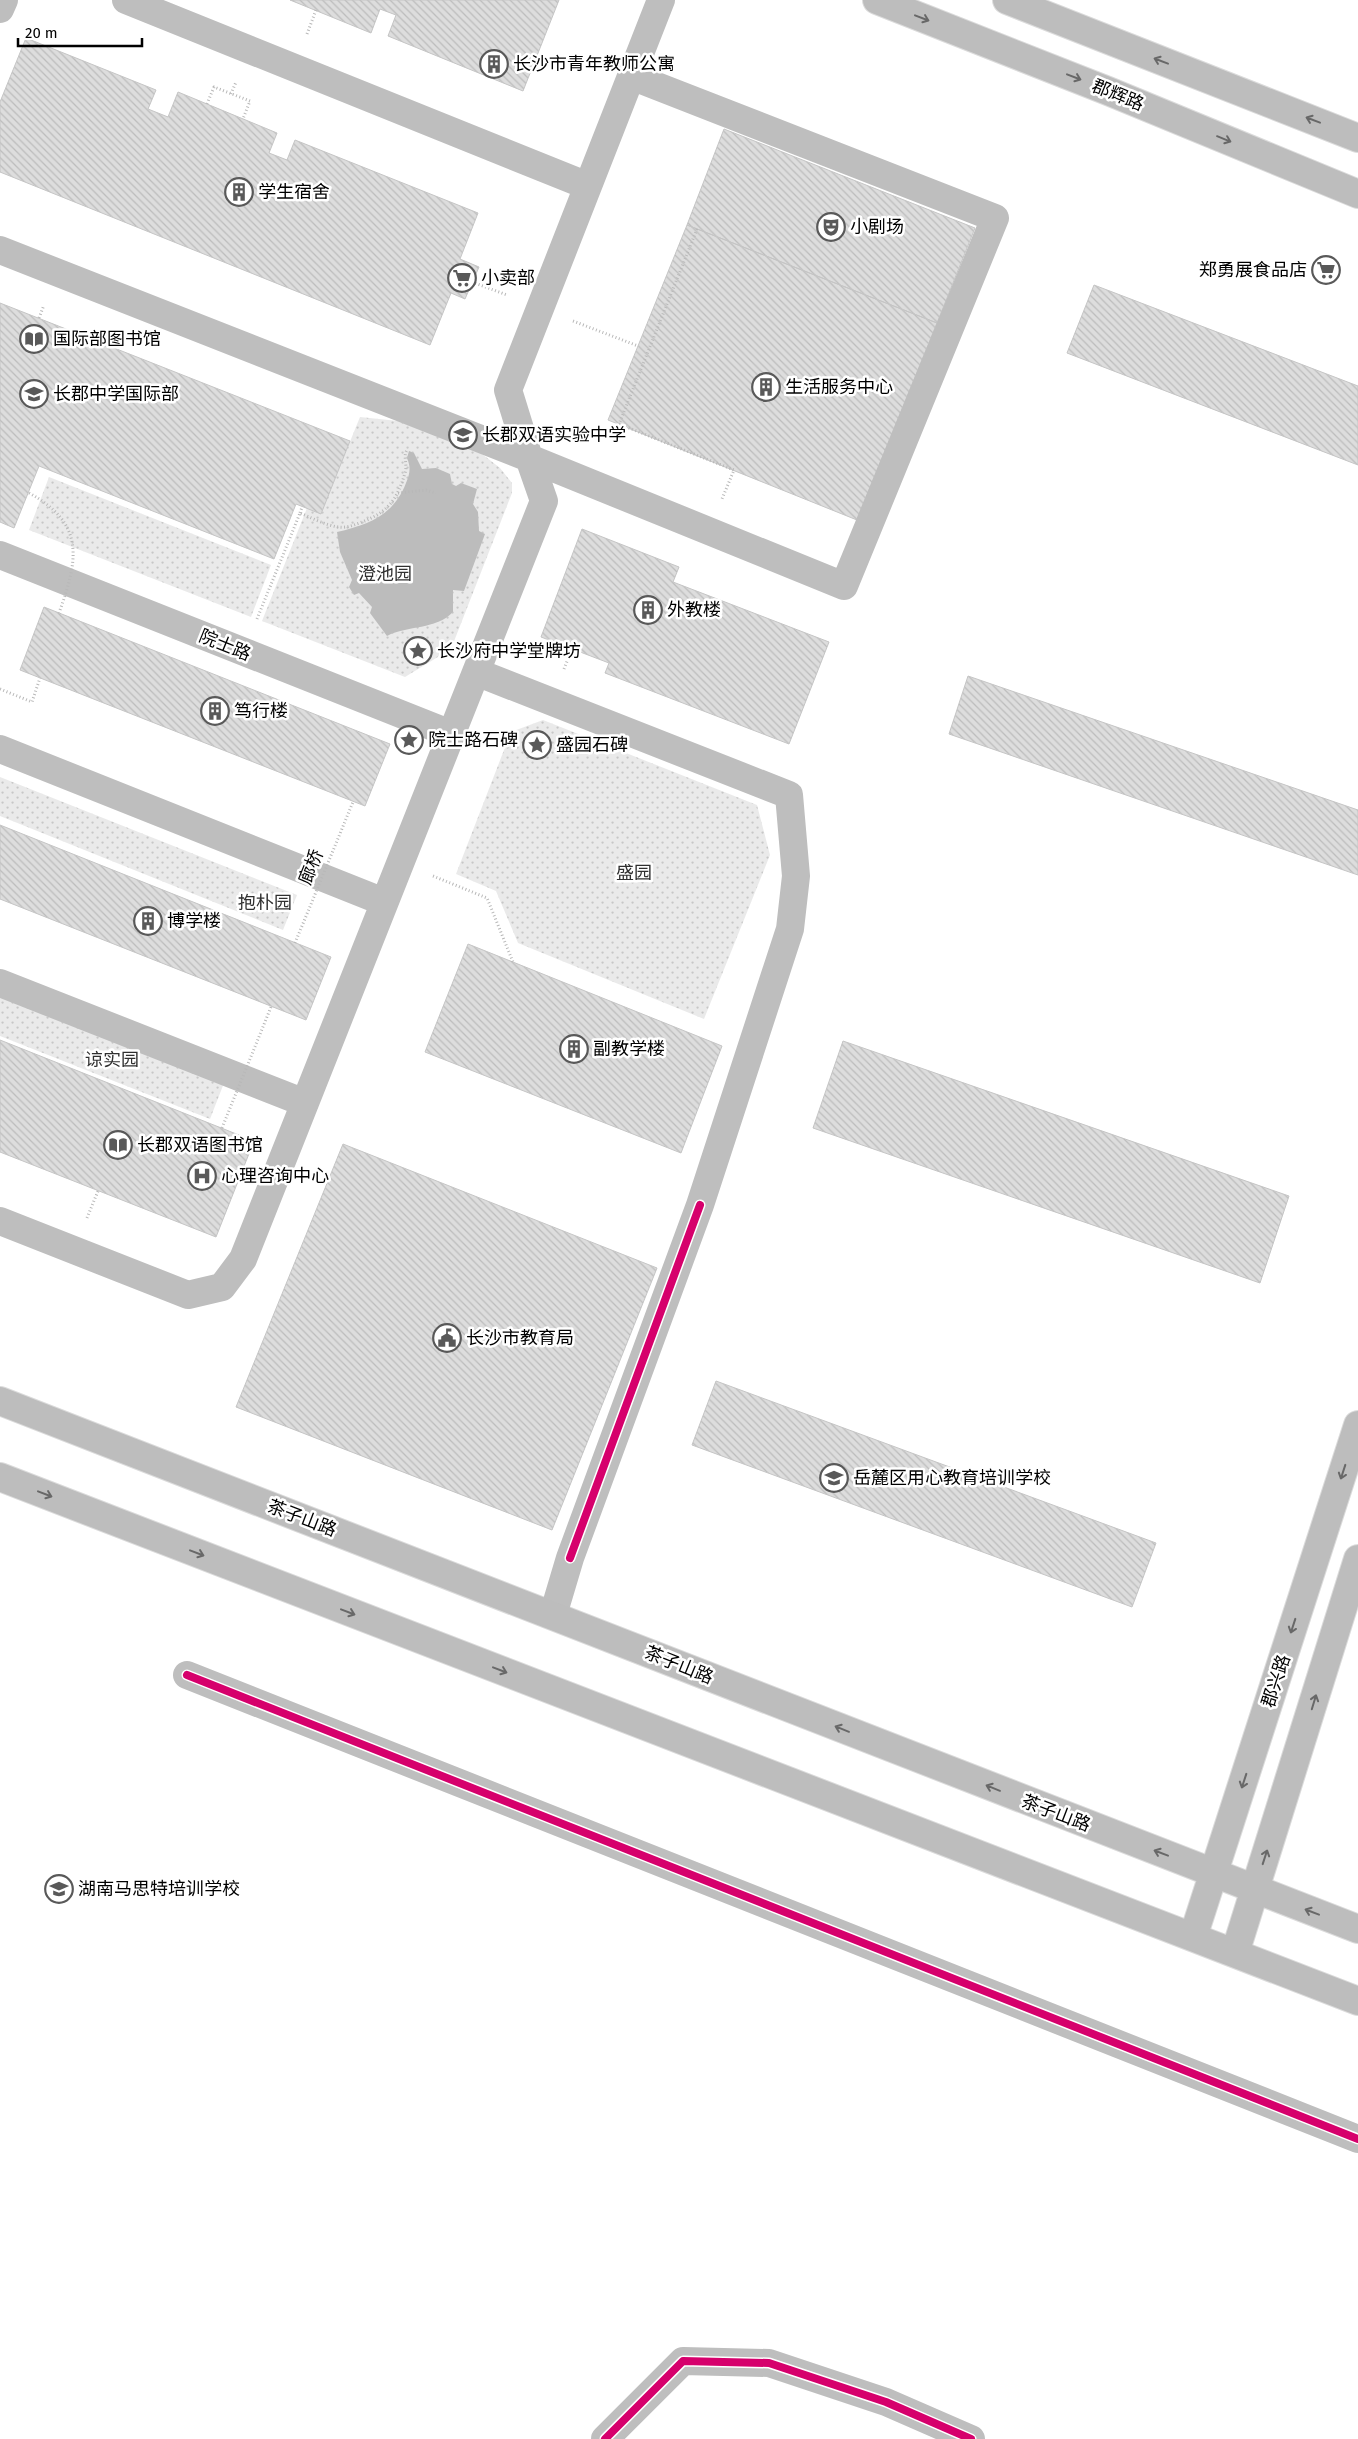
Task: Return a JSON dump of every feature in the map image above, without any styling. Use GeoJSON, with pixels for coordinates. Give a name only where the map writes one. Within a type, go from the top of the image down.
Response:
{"type":"FeatureCollection","features":[{"type":"Feature","properties":{"kind":"main road","name":"郡辉路"},"geometry":{"type":"LineString","coordinates":[[877,0],[1108,91],[1358,194]]}},
{"type":"Feature","properties":{"kind":"main road"},"geometry":{"type":"LineString","coordinates":[[1007,0],[1358,138]]}},
{"type":"Feature","properties":{"kind":"main road","name":"茶子山路"},"geometry":{"type":"LineString","coordinates":[[0,1402],[1358,1929]]}},
{"type":"Feature","properties":{"kind":"main road","name":"郡兴路"},"geometry":{"type":"LineString","coordinates":[[1193,1937],[1358,1425]]}},
{"type":"Feature","properties":{"kind":"main road"},"geometry":{"type":"LineString","coordinates":[[0,1477],[1358,2001]]}},
{"type":"Feature","properties":{"kind":"main road"},"geometry":{"type":"LineString","coordinates":[[1235,1953],[1358,1559]]}},
{"type":"Feature","properties":{"kind":"street"},"geometry":{"type":"LineString","coordinates":[[0,9],[4,0]]}},
{"type":"Feature","properties":{"kind":"street"},"geometry":{"type":"LineString","coordinates":[[126,0],[588,186]]}},
{"type":"Feature","properties":{"kind":"street"},"geometry":{"type":"LineString","coordinates":[[0,1221],[188,1295],[222,1287],[243,1259],[544,501],[508,390],[661,0]]}},
{"type":"Feature","properties":{"kind":"street"},"geometry":{"type":"LineString","coordinates":[[0,250],[529,458],[844,586],[995,218],[631,76]]}},
{"type":"Feature","properties":{"kind":"street","name":"院士路"},"geometry":{"type":"LineString","coordinates":[[0,555],[451,734]]}},
{"type":"Feature","properties":{"kind":"street"},"geometry":{"type":"LineString","coordinates":[[476,672],[789,796],[796,876],[790,929],[700,1205],[570,1558],[553,1615]]}},
{"type":"Feature","properties":{"kind":"street"},"geometry":{"type":"LineString","coordinates":[[0,749],[384,902]]}},
{"type":"Feature","properties":{"kind":"street"},"geometry":{"type":"LineString","coordinates":[[0,983],[305,1103]]}},
{"type":"Feature","properties":{"kind":"street"},"geometry":{"type":"LineString","coordinates":[[187,1675],[1358,2139]]}},
{"type":"Feature","properties":{"kind":"street"},"geometry":{"type":"LineString","coordinates":[[605,2439],[683,2361],[768,2363],[886,2402],[972,2439]]}},
{"type":"Feature","properties":{"kind":"path"},"geometry":{"type":"LineString","coordinates":[[308,31],[316,10]]}},
{"type":"Feature","properties":{"kind":"path"},"geometry":{"type":"LineString","coordinates":[[207,104],[214,87],[250,101],[244,119]]}},
{"type":"Feature","properties":{"kind":"path"},"geometry":{"type":"LineString","coordinates":[[697,229],[619,424],[734,470],[726,490]]}},
{"type":"Feature","properties":{"kind":"path"},"geometry":{"type":"LineString","coordinates":[[472,282],[491,288]]}},
{"type":"Feature","properties":{"kind":"path"},"geometry":{"type":"LineString","coordinates":[[621,339],[638,346]]}},
{"type":"Feature","properties":{"kind":"path"},"geometry":{"type":"LineString","coordinates":[[300,513],[337,527],[346,527],[385,511],[398,493],[406,470],[404,456],[407,448],[415,452]]}},
{"type":"Feature","properties":{"kind":"path"},"geometry":{"type":"LineString","coordinates":[[398,493],[426,490],[436,493]]}},
{"type":"Feature","properties":{"kind":"path"},"geometry":{"type":"LineString","coordinates":[[28,493],[44,502],[60,518],[71,539],[74,556],[73,574],[59,613]]}},
{"type":"Feature","properties":{"kind":"path"},"geometry":{"type":"LineString","coordinates":[[243,652],[302,507]]}},
{"type":"Feature","properties":{"kind":"path"},"geometry":{"type":"LineString","coordinates":[[0,689],[32,702],[40,678]]}},
{"type":"Feature","properties":{"kind":"path"},"geometry":{"type":"LineString","coordinates":[[400,863],[487,898],[513,962]]}},
{"type":"Feature","properties":{"kind":"path"},"geometry":{"type":"LineString","coordinates":[[222,1128],[271,1007]]}},
{"type":"Feature","properties":{"kind":"path"},"geometry":{"type":"LineString","coordinates":[[90,1211],[98,1191]]}},
{"type":"Feature","properties":{"kind":"green space","name":"澄池园"},"geometry":{"type":"Polygon","coordinates":[[[360,417],[398,421],[427,432],[463,439],[500,468],[512,483],[512,493],[451,649],[405,677],[262,621],[307,508],[321,513],[360,417]]]}},
{"type":"Feature","properties":{"kind":"green space"},"geometry":{"type":"Polygon","coordinates":[[[49,477],[271,565],[251,617],[29,530],[49,477]]]}},
{"type":"Feature","properties":{"kind":"green space","name":"盛园"},"geometry":{"type":"Polygon","coordinates":[[[543,720],[757,805],[770,855],[704,1019],[518,943],[496,891],[456,874],[511,732],[543,720]]]}},
{"type":"Feature","properties":{"kind":"green space","name":"抱朴园"},"geometry":{"type":"Polygon","coordinates":[[[0,777],[297,895],[283,930],[0,816],[0,777]]]}},
{"type":"Feature","properties":{"kind":"green space","name":"谅实园"},"geometry":{"type":"Polygon","coordinates":[[[0,995],[224,1083],[210,1119],[0,1036],[0,995]]]}},
{"type":"Feature","properties":{"kind":"shaded area"},"geometry":{"type":"Polygon","coordinates":[[[409,451],[414,453],[422,469],[436,468],[450,474],[452,484],[456,486],[461,483],[477,489],[473,504],[478,512],[479,531],[485,534],[464,591],[453,590],[453,612],[446,618],[430,625],[404,630],[387,636],[370,613],[372,607],[359,593],[354,595],[349,587],[352,580],[340,552],[337,532],[359,526],[379,517],[395,503],[408,477],[409,467],[407,458],[409,451]]]}},
{"type":"Feature","properties":{"kind":"building","name":"长沙市青年教师公寓"},"geometry":{"type":"Polygon","coordinates":[[[290,0],[559,0],[523,91],[388,36],[396,15],[380,9],[371,33],[290,0]]]}},
{"type":"Feature","properties":{"kind":"building","name":"学生宿舍"},"geometry":{"type":"Polygon","coordinates":[[[26,38],[156,90],[148,109],[168,117],[178,92],[277,133],[269,153],[287,160],[295,140],[478,213],[460,259],[479,267],[465,299],[451,293],[430,345],[0,172],[0,102],[26,38]]]}},
{"type":"Feature","properties":{"kind":"building","name":"小剧场"},"geometry":{"type":"Polygon","coordinates":[[[724,129],[975,228],[937,323],[687,225],[724,129]]]}},
{"type":"Feature","properties":{"kind":"building","name":"生活服务中心"},"geometry":{"type":"Polygon","coordinates":[[[687,225],[937,323],[857,520],[608,420],[687,225]]]}},
{"type":"Feature","properties":{"kind":"building"},"geometry":{"type":"Polygon","coordinates":[[[1094,285],[1358,386],[1358,465],[1067,353],[1094,285]]]}},
{"type":"Feature","properties":{"kind":"building"},"geometry":{"type":"Polygon","coordinates":[[[0,303],[350,441],[321,514],[296,504],[274,559],[39,466],[14,528],[0,522],[0,303]]]}},
{"type":"Feature","properties":{"kind":"building","name":"外教楼"},"geometry":{"type":"Polygon","coordinates":[[[582,529],[679,567],[673,582],[829,642],[789,744],[605,673],[609,663],[541,637],[582,529]]]}},
{"type":"Feature","properties":{"kind":"building","name":"笃行楼"},"geometry":{"type":"Polygon","coordinates":[[[44,607],[390,744],[365,806],[20,670],[44,607]]]}},
{"type":"Feature","properties":{"kind":"building"},"geometry":{"type":"Polygon","coordinates":[[[968,676],[1358,810],[1358,875],[949,734],[968,676]]]}},
{"type":"Feature","properties":{"kind":"building","name":"博学楼"},"geometry":{"type":"Polygon","coordinates":[[[0,825],[331,957],[306,1020],[0,899],[0,825]]]}},
{"type":"Feature","properties":{"kind":"building","name":"副教学楼"},"geometry":{"type":"Polygon","coordinates":[[[468,944],[722,1046],[681,1153],[425,1052],[468,944]]]}},
{"type":"Feature","properties":{"kind":"building"},"geometry":{"type":"Polygon","coordinates":[[[0,1040],[254,1141],[216,1237],[0,1152],[0,1040]]]}},
{"type":"Feature","properties":{"kind":"building"},"geometry":{"type":"Polygon","coordinates":[[[843,1041],[1289,1196],[1260,1283],[813,1128],[843,1041]]]}},
{"type":"Feature","properties":{"kind":"building","name":"长沙市教育局"},"geometry":{"type":"Polygon","coordinates":[[[343,1144],[657,1268],[552,1530],[236,1407],[343,1144]]]}},
{"type":"Feature","properties":{"kind":"building"},"geometry":{"type":"Polygon","coordinates":[[[716,1381],[1156,1543],[1132,1607],[692,1445],[716,1381]]]}},
{"type":"Feature","properties":{"kind":"cycle path"},"geometry":{"type":"LineString","coordinates":[[570,1558],[700,1205]]}},
{"type":"Feature","properties":{"kind":"cycle path"},"geometry":{"type":"LineString","coordinates":[[187,1675],[1358,2139]]}},
{"type":"Feature","properties":{"kind":"cycle path"},"geometry":{"type":"LineString","coordinates":[[605,2439],[683,2361],[769,2363],[886,2402],[971,2439]]}},
{"type":"Feature","properties":{"kind":"place","name":"长沙市青年教师公寓"},"geometry":{"type":"Point","coordinates":[494,64]}},
{"type":"Feature","properties":{"kind":"place","name":"学生宿舍"},"geometry":{"type":"Point","coordinates":[239,192]}},
{"type":"Feature","properties":{"kind":"place","name":"小剧场"},"geometry":{"type":"Point","coordinates":[831,227]}},
{"type":"Feature","properties":{"kind":"place","name":"郑勇展食品店"},"geometry":{"type":"Point","coordinates":[1326,270]}},
{"type":"Feature","properties":{"kind":"place","name":"小卖部"},"geometry":{"type":"Point","coordinates":[462,278]}},
{"type":"Feature","properties":{"kind":"place","name":"国际部图书馆"},"geometry":{"type":"Point","coordinates":[34,339]}},
{"type":"Feature","properties":{"kind":"place","name":"生活服务中心"},"geometry":{"type":"Point","coordinates":[766,387]}},
{"type":"Feature","properties":{"kind":"place","name":"长郡中学国际部"},"geometry":{"type":"Point","coordinates":[34,394]}},
{"type":"Feature","properties":{"kind":"place","name":"长郡双语实验中学"},"geometry":{"type":"Point","coordinates":[463,435]}},
{"type":"Feature","properties":{"kind":"place","name":"外教楼"},"geometry":{"type":"Point","coordinates":[648,610]}},
{"type":"Feature","properties":{"kind":"place","name":"长沙府中学堂牌坊"},"geometry":{"type":"Point","coordinates":[418,651]}},
{"type":"Feature","properties":{"kind":"place","name":"笃行楼"},"geometry":{"type":"Point","coordinates":[215,711]}},
{"type":"Feature","properties":{"kind":"place","name":"院士路石碑"},"geometry":{"type":"Point","coordinates":[409,740]}},
{"type":"Feature","properties":{"kind":"place","name":"盛园石碑"},"geometry":{"type":"Point","coordinates":[537,745]}},
{"type":"Feature","properties":{"kind":"place","name":"博学楼"},"geometry":{"type":"Point","coordinates":[148,921]}},
{"type":"Feature","properties":{"kind":"place","name":"副教学楼"},"geometry":{"type":"Point","coordinates":[574,1049]}},
{"type":"Feature","properties":{"kind":"place","name":"长郡双语图书馆"},"geometry":{"type":"Point","coordinates":[118,1145]}},
{"type":"Feature","properties":{"kind":"place","name":"心理咨询中心"},"geometry":{"type":"Point","coordinates":[202,1176]}},
{"type":"Feature","properties":{"kind":"place","name":"长沙市教育局"},"geometry":{"type":"Point","coordinates":[447,1338]}},
{"type":"Feature","properties":{"kind":"place","name":"岳麓区用心教育培训学校"},"geometry":{"type":"Point","coordinates":[834,1478]}},
{"type":"Feature","properties":{"kind":"place","name":"湖南马思特培训学校"},"geometry":{"type":"Point","coordinates":[59,1889]}}]}
